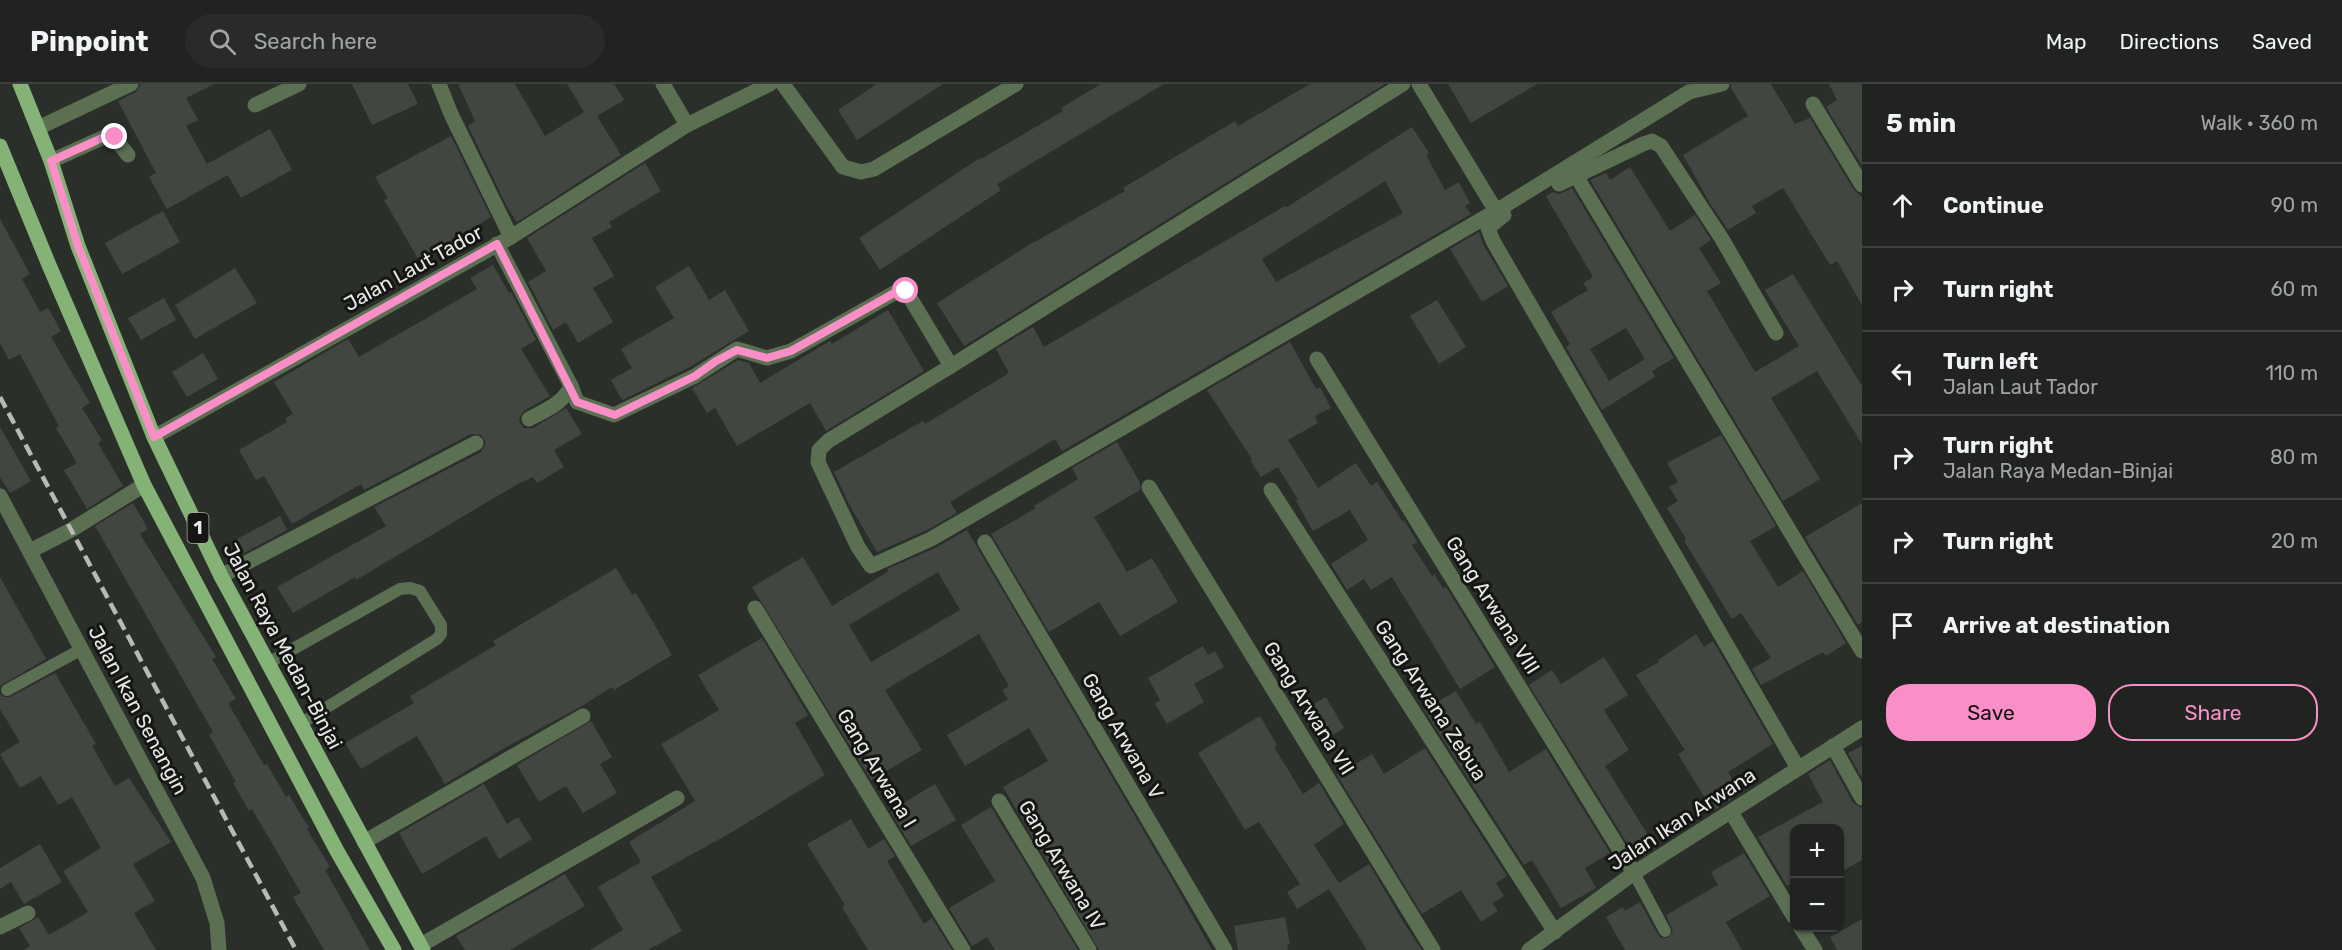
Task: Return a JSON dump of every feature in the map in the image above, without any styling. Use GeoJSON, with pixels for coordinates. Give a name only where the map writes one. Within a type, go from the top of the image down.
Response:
{"type":"FeatureCollection","features":[{"type":"Feature","properties":{"kind":"main road","name":"Jalan Raya Medan-Binjai"},"geometry":{"type":"LineString","coordinates":[[20,84],[51,161],[78,246],[154,437],[221,576],[422,948]]}},
{"type":"Feature","properties":{"kind":"main road","name":"1"},"geometry":{"type":"LineString","coordinates":[[0,146],[144,485],[337,851],[392,946]]}},
{"type":"Feature","properties":{"kind":"main road"},"geometry":{"type":"LineString","coordinates":[[392,946],[411,929]]}},
{"type":"Feature","properties":{"kind":"street"},"geometry":{"type":"LineString","coordinates":[[38,128],[131,84]]}},
{"type":"Feature","properties":{"kind":"street"},"geometry":{"type":"LineString","coordinates":[[255,105],[299,84]]}},
{"type":"Feature","properties":{"kind":"street"},"geometry":{"type":"LineString","coordinates":[[439,84],[504,241],[577,402],[615,415],[695,376],[737,350],[767,358],[791,351],[896,292],[906,291],[951,366]]}},
{"type":"Feature","properties":{"kind":"street"},"geometry":{"type":"LineString","coordinates":[[663,84],[687,125]]}},
{"type":"Feature","properties":{"kind":"street","name":"Jalan Laut Tador"},"geometry":{"type":"LineString","coordinates":[[154,437],[504,241],[687,125],[770,84]]}},
{"type":"Feature","properties":{"kind":"street"},"geometry":{"type":"LineString","coordinates":[[783,84],[843,167],[861,172],[874,169],[1016,84]]}},
{"type":"Feature","properties":{"kind":"street"},"geometry":{"type":"LineString","coordinates":[[1403,84],[828,441],[819,450],[818,462],[858,547],[872,566],[931,539],[1496,211],[1689,92],[1722,84]]}},
{"type":"Feature","properties":{"kind":"street"},"geometry":{"type":"LineString","coordinates":[[1419,84],[1496,211]]}},
{"type":"Feature","properties":{"kind":"street"},"geometry":{"type":"LineString","coordinates":[[1813,104],[1862,185]]}},
{"type":"Feature","properties":{"kind":"street"},"geometry":{"type":"LineString","coordinates":[[51,161],[111,134],[128,155]]}},
{"type":"Feature","properties":{"kind":"street"},"geometry":{"type":"LineString","coordinates":[[1776,333],[1722,238],[1661,146],[1652,141],[1575,174],[1496,220],[1488,228],[1493,241],[1798,768]]}},
{"type":"Feature","properties":{"kind":"street"},"geometry":{"type":"LineString","coordinates":[[1575,174],[1862,651]]}},
{"type":"Feature","properties":{"kind":"street","name":"Gang Arwana VIII"},"geometry":{"type":"LineString","coordinates":[[1317,359],[1634,873]]}},
{"type":"Feature","properties":{"kind":"street"},"geometry":{"type":"LineString","coordinates":[[529,419],[558,403],[567,395],[571,386]]}},
{"type":"Feature","properties":{"kind":"street"},"geometry":{"type":"LineString","coordinates":[[221,576],[476,443]]}},
{"type":"Feature","properties":{"kind":"street"},"geometry":{"type":"LineString","coordinates":[[30,551],[71,530],[144,485]]}},
{"type":"Feature","properties":{"kind":"street","name":"Gang Arwana VII"},"geometry":{"type":"LineString","coordinates":[[1149,487],[1433,950]]}},
{"type":"Feature","properties":{"kind":"street","name":"Gang Arwana Zebua"},"geometry":{"type":"LineString","coordinates":[[1271,490],[1555,932]]}},
{"type":"Feature","properties":{"kind":"street","name":"Jalan Ikan Senangin"},"geometry":{"type":"LineString","coordinates":[[0,496],[203,878],[217,923],[216,948]]}},
{"type":"Feature","properties":{"kind":"street","name":"Gang Arwana V"},"geometry":{"type":"LineString","coordinates":[[985,542],[1225,950]]}},
{"type":"Feature","properties":{"kind":"street","name":"Gang Arwana I"},"geometry":{"type":"LineString","coordinates":[[755,608],[963,950]]}},
{"type":"Feature","properties":{"kind":"street"},"geometry":{"type":"LineString","coordinates":[[364,842],[583,716]]}},
{"type":"Feature","properties":{"kind":"street","name":"Jalan Ikan Arwana"},"geometry":{"type":"LineString","coordinates":[[1529,950],[1634,873],[1862,728]]}},
{"type":"Feature","properties":{"kind":"street"},"geometry":{"type":"LineString","coordinates":[[1833,746],[1862,798]]}},
{"type":"Feature","properties":{"kind":"street"},"geometry":{"type":"LineString","coordinates":[[422,948],[677,798]]}},
{"type":"Feature","properties":{"kind":"street","name":"Gang Arwana IV"},"geometry":{"type":"LineString","coordinates":[[999,801],[1089,950]]}},
{"type":"Feature","properties":{"kind":"street"},"geometry":{"type":"LineString","coordinates":[[1731,812],[1790,910]]}},
{"type":"Feature","properties":{"kind":"street"},"geometry":{"type":"LineString","coordinates":[[0,927],[28,913]]}},
{"type":"Feature","properties":{"kind":"street"},"geometry":{"type":"LineString","coordinates":[[1804,932],[1815,950]]}},
{"type":"Feature","properties":{"kind":"lane"},"geometry":{"type":"LineString","coordinates":[[268,663],[400,589],[410,588],[420,591],[441,625],[441,634],[437,639],[300,724]]}},
{"type":"Feature","properties":{"kind":"lane"},"geometry":{"type":"LineString","coordinates":[[6,690],[82,649]]}},
{"type":"Feature","properties":{"kind":"lane"},"geometry":{"type":"LineString","coordinates":[[1634,873],[1665,931]]}},
{"type":"Feature","properties":{"kind":"building"},"geometry":{"type":"Polygon","coordinates":[[[141,84],[214,84],[186,98],[198,120],[186,126],[207,164],[270,129],[292,170],[241,198],[228,175],[167,209],[149,177],[156,173],[118,101],[136,92],[141,84]]]}},
{"type":"Feature","properties":{"kind":"building"},"geometry":{"type":"Polygon","coordinates":[[[352,84],[408,84],[418,104],[372,125],[352,84]]]}},
{"type":"Feature","properties":{"kind":"building"},"geometry":{"type":"Polygon","coordinates":[[[458,84],[515,84],[545,136],[584,112],[567,84],[614,84],[624,100],[597,116],[621,155],[517,222],[507,207],[468,126],[475,121],[458,84]]]}},
{"type":"Feature","properties":{"kind":"building"},"geometry":{"type":"Polygon","coordinates":[[[877,84],[943,84],[857,140],[838,110],[877,84]]]}},
{"type":"Feature","properties":{"kind":"building"},"geometry":{"type":"Polygon","coordinates":[[[1101,84],[1164,84],[997,184],[1001,190],[880,270],[859,238],[980,158],[1063,111],[1061,108],[1101,84]]]}},
{"type":"Feature","properties":{"kind":"building"},"geometry":{"type":"Polygon","coordinates":[[[1310,84],[1385,84],[964,346],[937,303],[1029,245],[1125,191],[1123,188],[1235,121],[1238,126],[1310,84]]]}},
{"type":"Feature","properties":{"kind":"building"},"geometry":{"type":"Polygon","coordinates":[[[1448,84],[1537,84],[1471,123],[1448,84]]]}},
{"type":"Feature","properties":{"kind":"building"},"geometry":{"type":"Polygon","coordinates":[[[1731,84],[1771,84],[1795,124],[1810,118],[1854,190],[1862,197],[1862,305],[1837,261],[1830,265],[1783,188],[1752,206],[1756,213],[1728,230],[1711,205],[1683,155],[1748,116],[1731,88],[1731,84]]]}},
{"type":"Feature","properties":{"kind":"building"},"geometry":{"type":"Polygon","coordinates":[[[1829,84],[1862,84],[1862,166],[1826,107],[1837,100],[1829,84]]]}},
{"type":"Feature","properties":{"kind":"building"},"geometry":{"type":"Polygon","coordinates":[[[1412,127],[1429,153],[1426,155],[1445,190],[1459,182],[1470,203],[1465,206],[1471,214],[1062,451],[1055,439],[950,502],[957,513],[927,530],[877,552],[850,506],[834,472],[923,421],[925,424],[1009,373],[996,349],[1033,327],[1044,347],[1285,206],[1287,207],[1412,127]],[[1385,181],[1262,259],[1276,282],[1403,213],[1385,181]]]}},
{"type":"Feature","properties":{"kind":"building"},"geometry":{"type":"Polygon","coordinates":[[[451,136],[491,217],[420,262],[384,200],[388,198],[375,177],[451,136]]]}},
{"type":"Feature","properties":{"kind":"building"},"geometry":{"type":"Polygon","coordinates":[[[645,163],[661,191],[609,222],[612,227],[592,238],[614,276],[593,288],[613,322],[578,343],[566,322],[553,330],[528,282],[546,271],[527,238],[645,163]]]}},
{"type":"Feature","properties":{"kind":"building"},"geometry":{"type":"Polygon","coordinates":[[[1630,167],[1670,231],[1695,215],[1711,240],[1699,248],[1721,283],[1707,291],[1755,372],[1799,346],[1765,290],[1793,274],[1862,386],[1862,444],[1817,371],[1771,398],[1820,479],[1783,501],[1590,180],[1606,173],[1610,180],[1630,167]]]}},
{"type":"Feature","properties":{"kind":"building"},"geometry":{"type":"Polygon","coordinates":[[[1572,188],[1674,358],[1652,371],[1655,377],[1602,410],[1566,347],[1570,344],[1551,312],[1588,290],[1583,283],[1593,277],[1546,196],[1553,192],[1559,194],[1572,188]],[[1626,328],[1590,349],[1609,381],[1645,359],[1626,328]]]}},
{"type":"Feature","properties":{"kind":"building"},"geometry":{"type":"Polygon","coordinates":[[[163,211],[180,242],[122,274],[105,243],[163,211]]]}},
{"type":"Feature","properties":{"kind":"building"},"geometry":{"type":"Polygon","coordinates":[[[0,219],[30,274],[22,279],[40,312],[48,308],[61,331],[51,337],[90,403],[82,408],[102,440],[98,443],[123,486],[87,509],[64,470],[77,463],[56,428],[59,426],[20,354],[9,360],[0,343],[0,219]]]}},
{"type":"Feature","properties":{"kind":"building"},"geometry":{"type":"Polygon","coordinates":[[[1479,232],[1484,246],[1508,286],[1482,302],[1450,249],[1479,232]]]}},
{"type":"Feature","properties":{"kind":"building"},"geometry":{"type":"Polygon","coordinates":[[[493,265],[509,293],[511,292],[536,340],[521,349],[550,396],[524,411],[519,418],[520,423],[524,428],[533,428],[566,408],[582,434],[554,450],[564,467],[537,483],[533,477],[516,485],[356,580],[355,577],[293,613],[277,587],[386,526],[374,507],[481,452],[486,443],[481,435],[471,434],[364,490],[361,484],[292,524],[264,476],[256,480],[239,450],[287,422],[285,419],[293,414],[274,382],[348,339],[359,357],[477,289],[470,278],[493,265]]]}},
{"type":"Feature","properties":{"kind":"building"},"geometry":{"type":"Polygon","coordinates":[[[689,266],[709,300],[725,290],[749,331],[690,367],[622,400],[611,380],[632,368],[621,349],[674,318],[655,287],[689,266]]]}},
{"type":"Feature","properties":{"kind":"building"},"geometry":{"type":"Polygon","coordinates":[[[235,268],[257,303],[195,339],[175,305],[235,268]]]}},
{"type":"Feature","properties":{"kind":"building"},"geometry":{"type":"Polygon","coordinates":[[[164,298],[176,320],[141,340],[128,318],[164,298]]]}},
{"type":"Feature","properties":{"kind":"building"},"geometry":{"type":"Polygon","coordinates":[[[1437,300],[1466,347],[1439,364],[1410,316],[1437,300]]]}},
{"type":"Feature","properties":{"kind":"building"},"geometry":{"type":"Polygon","coordinates":[[[888,310],[924,371],[826,431],[810,403],[737,446],[715,408],[707,413],[692,388],[738,360],[749,363],[760,383],[830,341],[832,344],[888,310]]]}},
{"type":"Feature","properties":{"kind":"building"},"geometry":{"type":"Polygon","coordinates":[[[1290,342],[1316,389],[1320,387],[1331,408],[1315,416],[1318,423],[1288,440],[1318,488],[1356,463],[1371,486],[1377,482],[1403,522],[1404,520],[1417,542],[1412,545],[1432,576],[1434,574],[1443,588],[1446,587],[1495,667],[1460,689],[1392,577],[1371,590],[1364,579],[1347,590],[1331,564],[1368,540],[1350,510],[1313,531],[1278,467],[1261,477],[1250,460],[1252,459],[1207,390],[1290,342]]]}},
{"type":"Feature","properties":{"kind":"building"},"geometry":{"type":"Polygon","coordinates":[[[203,353],[218,379],[187,397],[172,372],[203,353]]]}},
{"type":"Feature","properties":{"kind":"building"},"geometry":{"type":"Polygon","coordinates":[[[0,427],[31,481],[10,493],[0,477],[0,427]]]}},
{"type":"Feature","properties":{"kind":"building"},"geometry":{"type":"Polygon","coordinates":[[[1721,435],[1776,526],[1750,541],[1778,587],[1803,571],[1846,643],[1826,656],[1823,652],[1761,685],[1752,669],[1771,658],[1741,613],[1732,619],[1684,541],[1686,539],[1667,508],[1678,501],[1669,487],[1678,482],[1667,463],[1721,435]]]}},
{"type":"Feature","properties":{"kind":"building"},"geometry":{"type":"Polygon","coordinates":[[[1117,442],[1140,483],[1140,490],[1094,517],[1127,572],[1152,558],[1178,602],[1120,636],[1099,602],[1049,632],[991,534],[1036,508],[1034,506],[1078,479],[1072,468],[1117,442]]]}},
{"type":"Feature","properties":{"kind":"building"},"geometry":{"type":"Polygon","coordinates":[[[133,503],[148,529],[140,534],[216,657],[212,659],[236,699],[228,703],[264,765],[267,764],[286,797],[289,795],[309,828],[307,829],[330,867],[325,870],[370,950],[324,950],[293,897],[301,893],[252,809],[249,811],[233,783],[236,782],[209,735],[213,732],[95,526],[133,503]]]}},
{"type":"Feature","properties":{"kind":"building"},"geometry":{"type":"Polygon","coordinates":[[[1862,503],[1862,622],[1858,625],[1805,537],[1862,503]]]}},
{"type":"Feature","properties":{"kind":"building"},"geometry":{"type":"Polygon","coordinates":[[[280,516],[287,530],[244,553],[237,539],[280,516]]]}},
{"type":"Feature","properties":{"kind":"building"},"geometry":{"type":"Polygon","coordinates":[[[967,530],[1212,950],[1099,950],[1003,787],[1048,761],[1029,728],[965,766],[947,735],[1008,699],[1002,690],[1009,686],[979,634],[885,690],[922,750],[871,780],[752,587],[803,557],[832,606],[889,571],[887,569],[935,548],[967,530]],[[938,572],[849,625],[871,662],[960,610],[938,572]]]}},
{"type":"Feature","properties":{"kind":"building"},"geometry":{"type":"Polygon","coordinates":[[[616,568],[632,595],[636,593],[672,655],[614,690],[612,687],[506,747],[445,784],[417,736],[361,769],[345,743],[414,703],[410,696],[496,645],[493,641],[616,568]]]}},
{"type":"Feature","properties":{"kind":"building"},"geometry":{"type":"Polygon","coordinates":[[[0,577],[46,659],[0,686],[0,577]]]}},
{"type":"Feature","properties":{"kind":"building"},"geometry":{"type":"Polygon","coordinates":[[[1696,634],[1704,647],[1713,641],[1773,744],[1728,772],[1741,793],[1713,811],[1678,754],[1685,750],[1636,675],[1659,662],[1658,660],[1696,634]]]}},
{"type":"Feature","properties":{"kind":"building"},"geometry":{"type":"Polygon","coordinates":[[[762,638],[808,715],[795,723],[825,775],[734,831],[651,877],[682,931],[648,950],[590,950],[623,930],[598,887],[641,862],[629,842],[695,801],[661,744],[719,710],[698,675],[762,638]]]}},
{"type":"Feature","properties":{"kind":"building"},"geometry":{"type":"Polygon","coordinates":[[[1203,646],[1208,655],[1215,651],[1224,667],[1194,684],[1204,702],[1167,724],[1155,704],[1160,700],[1148,678],[1203,646]]]}},
{"type":"Feature","properties":{"kind":"building"},"geometry":{"type":"Polygon","coordinates":[[[1604,657],[1628,695],[1604,710],[1629,750],[1605,766],[1656,848],[1637,859],[1529,685],[1552,670],[1561,684],[1604,657]]]}},
{"type":"Feature","properties":{"kind":"building"},"geometry":{"type":"Polygon","coordinates":[[[55,673],[96,744],[92,746],[115,786],[129,778],[171,842],[133,864],[155,901],[134,913],[156,950],[24,950],[30,946],[19,928],[38,917],[49,935],[88,912],[63,871],[101,848],[72,797],[58,805],[41,776],[20,788],[0,754],[20,742],[0,709],[0,694],[3,697],[10,697],[55,673]]]}},
{"type":"Feature","properties":{"kind":"building"},"geometry":{"type":"Polygon","coordinates":[[[1456,691],[1476,724],[1480,722],[1509,772],[1546,749],[1610,853],[1585,868],[1596,888],[1561,908],[1532,860],[1524,865],[1424,710],[1456,691]]]}},
{"type":"Feature","properties":{"kind":"building"},"geometry":{"type":"Polygon","coordinates":[[[1326,697],[1344,728],[1319,743],[1300,712],[1326,697]]]}},
{"type":"Feature","properties":{"kind":"building"},"geometry":{"type":"Polygon","coordinates":[[[1260,716],[1277,745],[1274,747],[1303,794],[1319,783],[1344,824],[1314,845],[1339,883],[1297,909],[1287,892],[1300,884],[1259,822],[1245,830],[1198,753],[1260,716]]]}},
{"type":"Feature","properties":{"kind":"building"},"geometry":{"type":"Polygon","coordinates":[[[591,721],[612,757],[600,764],[617,793],[583,813],[566,786],[539,802],[517,765],[591,721]]]}},
{"type":"Feature","properties":{"kind":"building"},"geometry":{"type":"Polygon","coordinates":[[[1862,746],[1862,778],[1848,753],[1862,746]]]}},
{"type":"Feature","properties":{"kind":"building"},"geometry":{"type":"Polygon","coordinates":[[[1425,748],[1507,876],[1496,883],[1504,896],[1492,903],[1498,911],[1481,922],[1461,890],[1422,914],[1337,775],[1372,754],[1384,774],[1425,748]]]}},
{"type":"Feature","properties":{"kind":"building"},"geometry":{"type":"Polygon","coordinates":[[[1830,760],[1853,803],[1862,808],[1862,860],[1844,870],[1844,824],[1790,824],[1790,884],[1787,886],[1758,837],[1823,802],[1808,774],[1830,760]]]}},
{"type":"Feature","properties":{"kind":"building"},"geometry":{"type":"Polygon","coordinates":[[[484,784],[507,824],[518,817],[532,839],[499,859],[486,836],[422,874],[399,833],[484,784]]]}},
{"type":"Feature","properties":{"kind":"building"},"geometry":{"type":"Polygon","coordinates":[[[935,784],[956,820],[911,846],[890,811],[935,784]]]}},
{"type":"Feature","properties":{"kind":"building"},"geometry":{"type":"Polygon","coordinates":[[[991,807],[1078,950],[995,950],[987,937],[972,946],[949,908],[995,881],[961,825],[991,807]]]}},
{"type":"Feature","properties":{"kind":"building"},"geometry":{"type":"Polygon","coordinates":[[[851,819],[868,849],[884,839],[895,856],[887,861],[924,924],[932,918],[952,950],[868,950],[842,907],[845,905],[807,844],[851,819]]]}},
{"type":"Feature","properties":{"kind":"building"},"geometry":{"type":"Polygon","coordinates":[[[40,844],[62,882],[24,904],[11,882],[0,889],[0,868],[40,844]]]}},
{"type":"Feature","properties":{"kind":"building"},"geometry":{"type":"Polygon","coordinates":[[[1744,853],[1770,896],[1726,922],[1742,950],[1625,950],[1606,917],[1623,907],[1625,911],[1640,902],[1658,935],[1661,938],[1668,938],[1673,931],[1666,915],[1718,885],[1711,872],[1744,853]]]}},
{"type":"Feature","properties":{"kind":"building"},"geometry":{"type":"Polygon","coordinates":[[[1369,864],[1422,950],[1367,950],[1329,889],[1369,864]]]}},
{"type":"Feature","properties":{"kind":"building"},"geometry":{"type":"Polygon","coordinates":[[[565,874],[585,906],[510,950],[465,950],[456,936],[565,874]]]}},
{"type":"Feature","properties":{"kind":"building"},"geometry":{"type":"Polygon","coordinates":[[[1285,917],[1290,944],[1287,945],[1288,950],[1238,950],[1234,926],[1285,917]]]}},
{"type":"Feature","properties":{"kind":"building"},"geometry":{"type":"Polygon","coordinates":[[[1862,919],[1862,950],[1837,950],[1830,937],[1844,932],[1844,929],[1862,919]]]}},
{"type":"Feature","properties":{"kind":"railway"},"geometry":{"type":"LineString","coordinates":[[0,397],[296,950]]}},
{"type":"Feature","properties":{"kind":"route"},"geometry":{"type":"LineString","coordinates":[[115,137],[111,134],[51,161],[78,246],[111,335],[154,437],[497,244],[571,386],[577,402],[615,415],[695,376],[737,350],[767,358],[791,351],[896,292],[906,291]]}}]}
